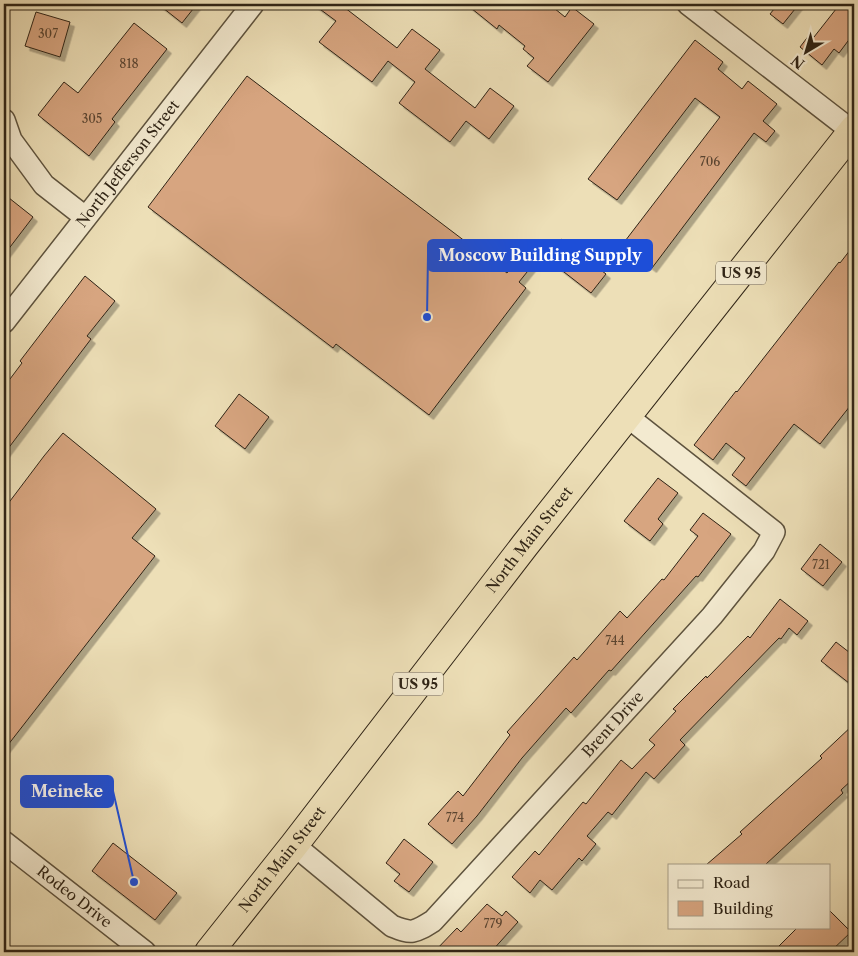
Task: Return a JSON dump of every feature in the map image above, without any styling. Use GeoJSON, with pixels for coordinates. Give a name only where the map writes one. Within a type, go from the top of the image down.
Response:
{"type":"FeatureCollection","features":[{"type":"Feature","properties":{"kind":"highway","name":"North Main Street"},"geometry":{"type":"LineString","coordinates":[[209,952],[294,845],[525,545],[853,130]]}},
{"type":"Feature","properties":{"kind":"street","name":"North Jefferson Street"},"geometry":{"type":"LineString","coordinates":[[4,322],[253,4]]}},
{"type":"Feature","properties":{"kind":"street"},"geometry":{"type":"LineString","coordinates":[[688,4],[853,130]]}},
{"type":"Feature","properties":{"kind":"street"},"geometry":{"type":"LineString","coordinates":[[4,120],[11,140],[44,185],[85,217]]}},
{"type":"Feature","properties":{"kind":"street","name":"Brent Drive"},"geometry":{"type":"LineString","coordinates":[[294,845],[392,926],[406,932],[419,930],[433,921],[712,616],[764,551],[774,532],[628,417]]}},
{"type":"Feature","properties":{"kind":"street","name":"Rodeo Drive"},"geometry":{"type":"LineString","coordinates":[[4,842],[144,952]]}},
{"type":"Feature","properties":{"kind":"building"},"geometry":{"type":"Polygon","coordinates":[[[158,4],[197,4],[182,23],[158,4]]]}},
{"type":"Feature","properties":{"kind":"building"},"geometry":{"type":"Polygon","coordinates":[[[313,4],[340,4],[397,48],[412,29],[440,50],[425,69],[475,108],[490,88],[514,106],[489,139],[466,121],[450,142],[399,103],[415,82],[388,61],[372,82],[319,42],[336,21],[313,4]]]}},
{"type":"Feature","properties":{"kind":"building"},"geometry":{"type":"Polygon","coordinates":[[[466,4],[549,4],[565,17],[572,7],[594,24],[548,82],[527,66],[534,58],[523,49],[525,46],[499,25],[497,29],[466,4]]]}},
{"type":"Feature","properties":{"kind":"building"},"geometry":{"type":"Polygon","coordinates":[[[778,4],[799,4],[783,24],[770,14],[778,4]]]}},
{"type":"Feature","properties":{"kind":"building"},"geometry":{"type":"Polygon","coordinates":[[[840,4],[854,4],[854,33],[839,53],[834,49],[822,65],[800,47],[810,34],[814,37],[840,4]]]}},
{"type":"Feature","properties":{"kind":"building"},"geometry":{"type":"Polygon","coordinates":[[[36,12],[70,22],[60,57],[25,46],[36,12]]]}},
{"type":"Feature","properties":{"kind":"building"},"geometry":{"type":"Polygon","coordinates":[[[134,23],[167,49],[112,119],[115,122],[89,156],[38,115],[64,82],[78,93],[134,23]]]}},
{"type":"Feature","properties":{"kind":"building"},"geometry":{"type":"Polygon","coordinates":[[[695,40],[723,62],[718,69],[742,89],[748,81],[777,104],[763,121],[775,131],[766,142],[754,133],[652,268],[622,245],[720,117],[695,98],[617,200],[588,179],[695,40]]]}},
{"type":"Feature","properties":{"kind":"building"},"geometry":{"type":"Polygon","coordinates":[[[247,76],[507,273],[528,247],[540,256],[519,282],[526,288],[429,415],[336,344],[333,348],[148,207],[247,76]]]}},
{"type":"Feature","properties":{"kind":"building"},"geometry":{"type":"Polygon","coordinates":[[[4,194],[33,217],[4,255],[4,194]]]}},
{"type":"Feature","properties":{"kind":"building"},"geometry":{"type":"Polygon","coordinates":[[[561,239],[606,274],[591,293],[546,258],[561,239]]]}},
{"type":"Feature","properties":{"kind":"building"},"geometry":{"type":"Polygon","coordinates":[[[854,245],[854,401],[820,444],[794,424],[746,486],[732,475],[745,458],[726,443],[713,460],[694,445],[854,245]]]}},
{"type":"Feature","properties":{"kind":"building"},"geometry":{"type":"Polygon","coordinates":[[[85,276],[115,301],[87,336],[91,339],[4,454],[4,387],[22,363],[20,361],[85,276]]]}},
{"type":"Feature","properties":{"kind":"building"},"geometry":{"type":"Polygon","coordinates":[[[239,394],[269,417],[245,449],[215,426],[239,394]]]}},
{"type":"Feature","properties":{"kind":"building"},"geometry":{"type":"Polygon","coordinates":[[[63,433],[156,509],[132,538],[155,556],[4,750],[4,509],[63,433]]]}},
{"type":"Feature","properties":{"kind":"building"},"geometry":{"type":"Polygon","coordinates":[[[658,478],[678,493],[658,519],[663,524],[650,541],[624,521],[658,478]]]}},
{"type":"Feature","properties":{"kind":"building"},"geometry":{"type":"Polygon","coordinates":[[[703,513],[731,534],[698,577],[696,576],[611,671],[609,670],[571,713],[566,708],[522,758],[477,816],[452,844],[428,824],[458,791],[463,796],[510,735],[507,732],[574,657],[577,660],[620,611],[627,618],[662,579],[664,580],[698,536],[690,530],[703,513]]]}},
{"type":"Feature","properties":{"kind":"building"},"geometry":{"type":"Polygon","coordinates":[[[820,544],[842,562],[823,586],[801,569],[820,544]]]}},
{"type":"Feature","properties":{"kind":"building"},"geometry":{"type":"Polygon","coordinates":[[[780,599],[808,621],[797,635],[789,628],[781,639],[779,638],[680,740],[685,745],[654,779],[646,772],[612,815],[608,812],[587,836],[596,844],[582,861],[579,858],[552,890],[540,880],[530,893],[512,877],[535,851],[539,855],[583,802],[586,804],[621,760],[632,769],[655,745],[649,740],[676,711],[673,709],[706,676],[707,678],[748,636],[750,638],[780,599]]]}},
{"type":"Feature","properties":{"kind":"building"},"geometry":{"type":"Polygon","coordinates":[[[836,642],[854,656],[854,687],[821,661],[836,642]]]}},
{"type":"Feature","properties":{"kind":"building"},"geometry":{"type":"Polygon","coordinates":[[[854,724],[854,778],[841,790],[843,793],[766,864],[707,864],[742,834],[740,832],[822,758],[820,756],[854,724]]]}},
{"type":"Feature","properties":{"kind":"building"},"geometry":{"type":"Polygon","coordinates":[[[404,839],[433,862],[409,892],[394,881],[400,874],[386,863],[404,839]]]}},
{"type":"Feature","properties":{"kind":"building"},"geometry":{"type":"Polygon","coordinates":[[[113,843],[177,893],[155,920],[92,871],[113,843]]]}},
{"type":"Feature","properties":{"kind":"building"},"geometry":{"type":"Polygon","coordinates":[[[487,904],[502,916],[506,911],[518,922],[491,952],[434,952],[457,928],[461,932],[487,904]]]}},
{"type":"Feature","properties":{"kind":"building"},"geometry":{"type":"Polygon","coordinates":[[[830,911],[851,932],[830,952],[773,952],[797,928],[830,928],[830,911]]]}},
{"type":"Feature","properties":{"kind":"place","name":"Moscow Building Supply"},"geometry":{"type":"Point","coordinates":[427,317]}},
{"type":"Feature","properties":{"kind":"place","name":"Meineke"},"geometry":{"type":"Point","coordinates":[134,882]}}]}
